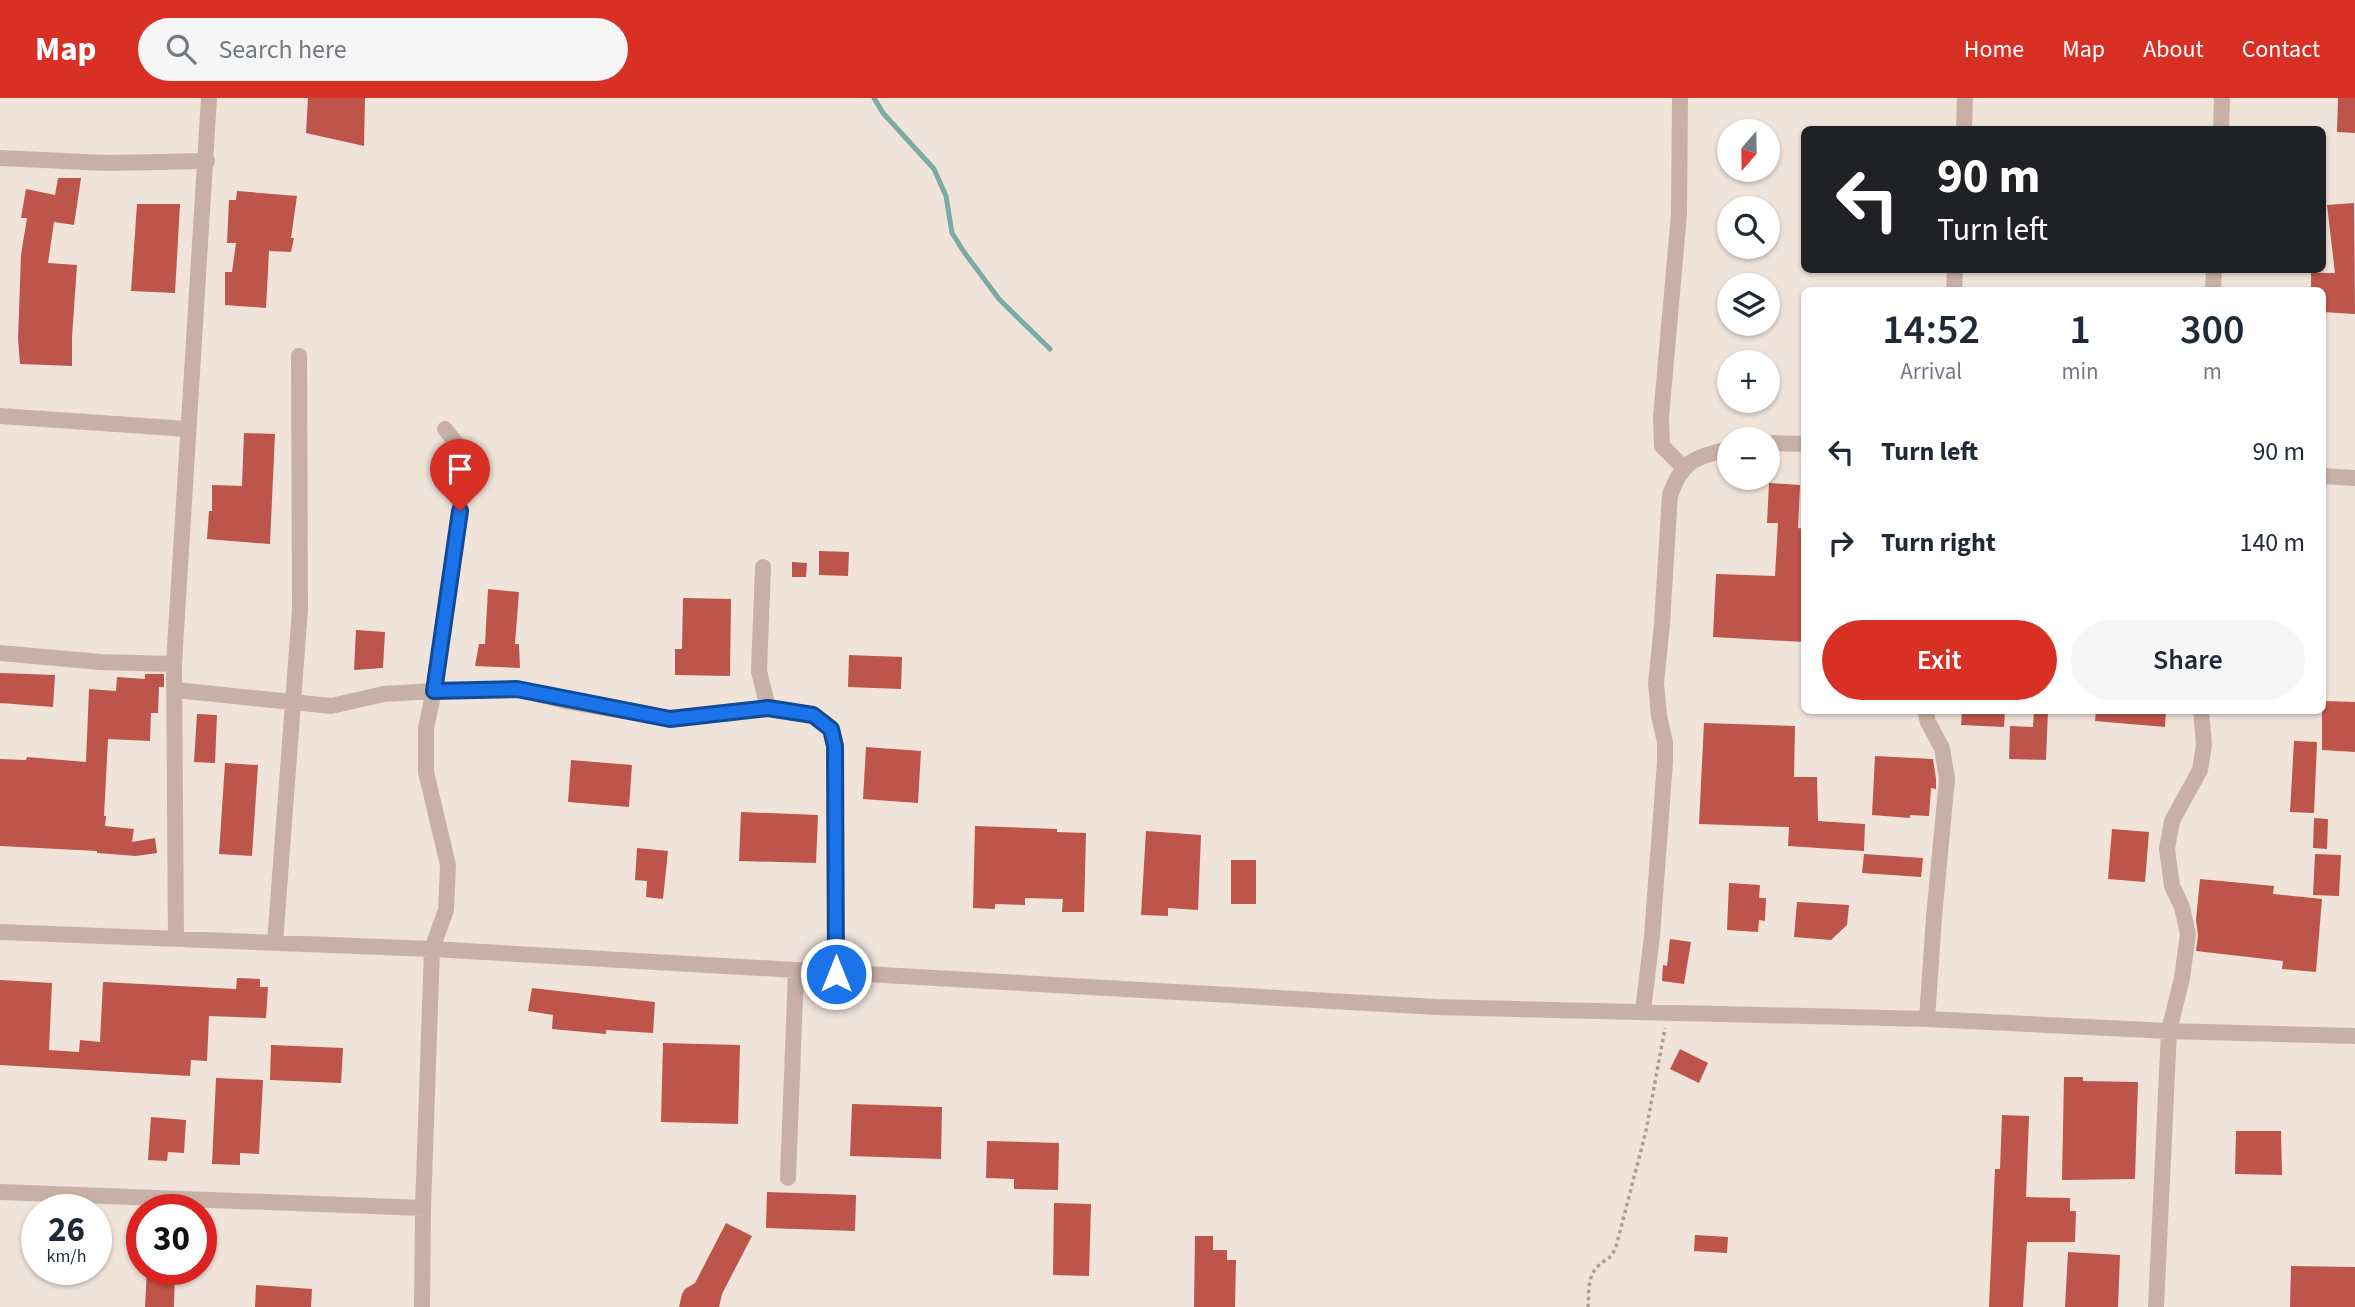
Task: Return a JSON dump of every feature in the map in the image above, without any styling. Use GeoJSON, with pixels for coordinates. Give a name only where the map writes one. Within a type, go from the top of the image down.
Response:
{"type":"FeatureCollection","features":[{"type":"Feature","properties":{"kind":"street"},"geometry":{"type":"LineString","coordinates":[[176,939],[174,664],[209,98]]}},
{"type":"Feature","properties":{"kind":"street"},"geometry":{"type":"LineString","coordinates":[[1680,98],[1679,214],[1661,417],[1662,446],[1683,467]]}},
{"type":"Feature","properties":{"kind":"street"},"geometry":{"type":"LineString","coordinates":[[1964,126],[1965,98]]}},
{"type":"Feature","properties":{"kind":"street"},"geometry":{"type":"LineString","coordinates":[[2221,126],[2222,98]]}},
{"type":"Feature","properties":{"kind":"street"},"geometry":{"type":"LineString","coordinates":[[0,158],[107,163],[207,161]]}},
{"type":"Feature","properties":{"kind":"street"},"geometry":{"type":"LineString","coordinates":[[275,943],[300,609],[299,356]]}},
{"type":"Feature","properties":{"kind":"street"},"geometry":{"type":"LineString","coordinates":[[0,416],[188,429]]}},
{"type":"Feature","properties":{"kind":"street"},"geometry":{"type":"LineString","coordinates":[[422,1307],[432,949],[446,910],[448,865],[426,772],[426,728],[434,691],[460,511],[458,446],[445,429]]}},
{"type":"Feature","properties":{"kind":"street"},"geometry":{"type":"LineString","coordinates":[[1780,443],[1801,444]]}},
{"type":"Feature","properties":{"kind":"street"},"geometry":{"type":"LineString","coordinates":[[1643,1011],[1652,936],[1665,762],[1665,742],[1656,684],[1670,495],[1676,476],[1683,467],[1692,459],[1717,452]]}},
{"type":"Feature","properties":{"kind":"street"},"geometry":{"type":"LineString","coordinates":[[2326,476],[2355,478]]}},
{"type":"Feature","properties":{"kind":"street"},"geometry":{"type":"LineString","coordinates":[[763,566],[759,671],[768,708]]}},
{"type":"Feature","properties":{"kind":"street"},"geometry":{"type":"LineString","coordinates":[[0,653],[100,662],[174,664]]}},
{"type":"Feature","properties":{"kind":"street"},"geometry":{"type":"LineString","coordinates":[[175,690],[331,706],[384,694],[517,689],[670,719],[768,708],[813,715],[831,729],[835,746],[836,974]]}},
{"type":"Feature","properties":{"kind":"street"},"geometry":{"type":"LineString","coordinates":[[1926,714],[1942,748],[1948,779],[1927,1019]]}},
{"type":"Feature","properties":{"kind":"street"},"geometry":{"type":"LineString","coordinates":[[2156,1307],[2169,1031],[2182,978],[2188,934],[2182,906],[2172,886],[2166,849],[2172,821],[2200,769],[2204,745],[2201,714]]}},
{"type":"Feature","properties":{"kind":"street"},"geometry":{"type":"LineString","coordinates":[[0,932],[432,949],[1436,1007],[1927,1019],[2169,1031],[2355,1036]]}},
{"type":"Feature","properties":{"kind":"street"},"geometry":{"type":"LineString","coordinates":[[788,1178],[796,971]]}},
{"type":"Feature","properties":{"kind":"street"},"geometry":{"type":"LineString","coordinates":[[0,1192],[423,1208]]}},
{"type":"Feature","properties":{"kind":"path"},"geometry":{"type":"LineString","coordinates":[[1588,1307],[1592,1274],[1599,1265],[1610,1260],[1616,1247],[1646,1131],[1668,1012]]}},
{"type":"Feature","properties":{"kind":"building"},"geometry":{"type":"Polygon","coordinates":[[[308,98],[365,98],[364,146],[306,133],[308,98]]]}},
{"type":"Feature","properties":{"kind":"building"},"geometry":{"type":"Polygon","coordinates":[[[2338,98],[2355,98],[2355,133],[2337,132],[2338,98]]]}},
{"type":"Feature","properties":{"kind":"building"},"geometry":{"type":"Polygon","coordinates":[[[58,178],[81,178],[74,225],[54,222],[48,263],[77,265],[72,366],[20,364],[18,339],[21,255],[27,218],[21,218],[26,189],[55,195],[58,178]]]}},
{"type":"Feature","properties":{"kind":"building"},"geometry":{"type":"Polygon","coordinates":[[[237,191],[297,196],[291,252],[269,251],[266,308],[225,305],[225,272],[232,272],[236,243],[227,243],[229,200],[236,200],[237,191]]]}},
{"type":"Feature","properties":{"kind":"building"},"geometry":{"type":"Polygon","coordinates":[[[2354,203],[2355,314],[2326,312],[2326,287],[2311,287],[2311,273],[2335,273],[2327,205],[2354,203]]]}},
{"type":"Feature","properties":{"kind":"building"},"geometry":{"type":"Polygon","coordinates":[[[137,204],[180,204],[175,293],[131,291],[137,204]]]}},
{"type":"Feature","properties":{"kind":"building"},"geometry":{"type":"Polygon","coordinates":[[[244,433],[275,434],[270,544],[207,539],[209,511],[212,511],[212,485],[242,486],[244,433]]]}},
{"type":"Feature","properties":{"kind":"building"},"geometry":{"type":"Polygon","coordinates":[[[1780,484],[1800,485],[1798,528],[1801,528],[1801,642],[1713,637],[1716,574],[1775,576],[1778,523],[1767,523],[1769,490],[1780,490],[1780,484]]]}},
{"type":"Feature","properties":{"kind":"building"},"geometry":{"type":"Polygon","coordinates":[[[819,551],[849,552],[848,576],[819,575],[819,551]]]}},
{"type":"Feature","properties":{"kind":"building"},"geometry":{"type":"Polygon","coordinates":[[[792,562],[807,563],[806,577],[792,577],[792,562]]]}},
{"type":"Feature","properties":{"kind":"building"},"geometry":{"type":"Polygon","coordinates":[[[488,589],[519,592],[515,644],[519,644],[520,668],[475,666],[479,644],[485,644],[488,589]]]}},
{"type":"Feature","properties":{"kind":"building"},"geometry":{"type":"Polygon","coordinates":[[[683,598],[731,599],[730,676],[675,675],[675,649],[682,649],[683,598]]]}},
{"type":"Feature","properties":{"kind":"building"},"geometry":{"type":"Polygon","coordinates":[[[356,630],[385,632],[383,668],[354,670],[356,630]]]}},
{"type":"Feature","properties":{"kind":"building"},"geometry":{"type":"Polygon","coordinates":[[[849,655],[902,657],[901,689],[848,687],[849,655]]]}},
{"type":"Feature","properties":{"kind":"building"},"geometry":{"type":"Polygon","coordinates":[[[0,673],[55,675],[53,707],[0,703],[0,673]]]}},
{"type":"Feature","properties":{"kind":"building"},"geometry":{"type":"Polygon","coordinates":[[[145,674],[164,674],[164,687],[159,687],[158,713],[151,713],[150,741],[108,739],[104,816],[105,826],[134,829],[132,842],[155,838],[157,853],[136,856],[97,851],[0,846],[0,759],[26,760],[27,757],[86,762],[89,689],[116,691],[117,677],[145,679],[145,674]]]}},
{"type":"Feature","properties":{"kind":"building"},"geometry":{"type":"Polygon","coordinates":[[[2326,701],[2355,702],[2355,752],[2322,750],[2322,714],[2326,714],[2326,701]]]}},
{"type":"Feature","properties":{"kind":"building"},"geometry":{"type":"Polygon","coordinates":[[[197,714],[217,715],[215,763],[194,762],[197,714]]]}},
{"type":"Feature","properties":{"kind":"building"},"geometry":{"type":"Polygon","coordinates":[[[1962,714],[2005,714],[2004,727],[1961,725],[1962,714]]]}},
{"type":"Feature","properties":{"kind":"building"},"geometry":{"type":"Polygon","coordinates":[[[2034,714],[2048,714],[2046,760],[2009,759],[2010,726],[2033,727],[2034,714]]]}},
{"type":"Feature","properties":{"kind":"building"},"geometry":{"type":"Polygon","coordinates":[[[2096,714],[2166,714],[2165,727],[2095,721],[2096,714]]]}},
{"type":"Feature","properties":{"kind":"building"},"geometry":{"type":"Polygon","coordinates":[[[1704,723],[1795,726],[1794,777],[1817,777],[1818,821],[1865,824],[1864,851],[1788,846],[1789,827],[1699,824],[1704,723]]]}},
{"type":"Feature","properties":{"kind":"building"},"geometry":{"type":"Polygon","coordinates":[[[2294,741],[2317,742],[2314,813],[2290,812],[2294,741]]]}},
{"type":"Feature","properties":{"kind":"building"},"geometry":{"type":"Polygon","coordinates":[[[866,747],[921,751],[918,803],[863,799],[866,747]]]}},
{"type":"Feature","properties":{"kind":"building"},"geometry":{"type":"Polygon","coordinates":[[[1875,756],[1933,759],[1936,789],[1931,788],[1929,816],[1910,815],[1910,818],[1872,815],[1875,756]]]}},
{"type":"Feature","properties":{"kind":"building"},"geometry":{"type":"Polygon","coordinates":[[[571,760],[632,765],[629,807],[568,802],[571,760]]]}},
{"type":"Feature","properties":{"kind":"building"},"geometry":{"type":"Polygon","coordinates":[[[225,763],[258,765],[252,856],[219,854],[225,763]]]}},
{"type":"Feature","properties":{"kind":"building"},"geometry":{"type":"Polygon","coordinates":[[[741,812],[818,815],[816,863],[739,861],[741,812]]]}},
{"type":"Feature","properties":{"kind":"building"},"geometry":{"type":"Polygon","coordinates":[[[2314,818],[2328,819],[2327,849],[2313,848],[2314,818]]]}},
{"type":"Feature","properties":{"kind":"building"},"geometry":{"type":"Polygon","coordinates":[[[975,826],[1057,829],[1057,832],[1086,833],[1084,912],[1062,912],[1063,899],[1025,898],[1025,905],[995,904],[995,909],[973,908],[975,826]]]}},
{"type":"Feature","properties":{"kind":"building"},"geometry":{"type":"Polygon","coordinates":[[[2112,829],[2149,832],[2145,882],[2108,879],[2112,829]]]}},
{"type":"Feature","properties":{"kind":"building"},"geometry":{"type":"Polygon","coordinates":[[[1146,831],[1201,835],[1198,910],[1168,908],[1168,916],[1141,915],[1146,831]]]}},
{"type":"Feature","properties":{"kind":"building"},"geometry":{"type":"Polygon","coordinates":[[[637,848],[668,851],[663,899],[646,897],[647,881],[635,880],[637,848]]]}},
{"type":"Feature","properties":{"kind":"building"},"geometry":{"type":"Polygon","coordinates":[[[1864,854],[1923,858],[1921,877],[1862,873],[1864,854]]]}},
{"type":"Feature","properties":{"kind":"building"},"geometry":{"type":"Polygon","coordinates":[[[2315,854],[2341,855],[2339,896],[2313,895],[2315,854]]]}},
{"type":"Feature","properties":{"kind":"building"},"geometry":{"type":"Polygon","coordinates":[[[1231,860],[1256,860],[1256,904],[1231,904],[1231,860]]]}},
{"type":"Feature","properties":{"kind":"building"},"geometry":{"type":"Polygon","coordinates":[[[2200,879],[2274,886],[2273,894],[2322,899],[2316,972],[2282,969],[2283,961],[2196,951],[2200,879]]]}},
{"type":"Feature","properties":{"kind":"building"},"geometry":{"type":"Polygon","coordinates":[[[1729,883],[1760,885],[1759,898],[1766,898],[1765,921],[1759,920],[1758,932],[1727,930],[1729,883]]]}},
{"type":"Feature","properties":{"kind":"building"},"geometry":{"type":"Polygon","coordinates":[[[1797,902],[1849,905],[1847,925],[1831,940],[1794,937],[1797,902]]]}},
{"type":"Feature","properties":{"kind":"building"},"geometry":{"type":"Polygon","coordinates":[[[1670,939],[1691,942],[1684,984],[1662,981],[1663,965],[1667,966],[1670,939]]]}},
{"type":"Feature","properties":{"kind":"building"},"geometry":{"type":"Polygon","coordinates":[[[237,978],[260,979],[260,987],[268,987],[266,1018],[209,1016],[207,1061],[191,1060],[190,1076],[0,1065],[0,980],[52,983],[49,1050],[79,1052],[80,1040],[100,1042],[103,982],[236,989],[237,978]]]}},
{"type":"Feature","properties":{"kind":"building"},"geometry":{"type":"Polygon","coordinates":[[[532,988],[655,1002],[653,1033],[606,1030],[606,1034],[552,1029],[553,1015],[528,1011],[532,988]]]}},
{"type":"Feature","properties":{"kind":"building"},"geometry":{"type":"Polygon","coordinates":[[[663,1043],[740,1045],[738,1124],[661,1122],[663,1043]]]}},
{"type":"Feature","properties":{"kind":"building"},"geometry":{"type":"Polygon","coordinates":[[[271,1045],[343,1048],[341,1083],[270,1080],[271,1045]]]}},
{"type":"Feature","properties":{"kind":"building"},"geometry":{"type":"Polygon","coordinates":[[[1680,1049],[1708,1063],[1699,1083],[1670,1069],[1680,1049]]]}},
{"type":"Feature","properties":{"kind":"building"},"geometry":{"type":"Polygon","coordinates":[[[2064,1077],[2083,1077],[2083,1081],[2138,1082],[2135,1179],[2062,1180],[2064,1077]]]}},
{"type":"Feature","properties":{"kind":"building"},"geometry":{"type":"Polygon","coordinates":[[[216,1078],[263,1080],[259,1154],[240,1153],[240,1165],[212,1164],[216,1078]]]}},
{"type":"Feature","properties":{"kind":"building"},"geometry":{"type":"Polygon","coordinates":[[[852,1104],[942,1107],[941,1159],[850,1156],[852,1104]]]}},
{"type":"Feature","properties":{"kind":"building"},"geometry":{"type":"Polygon","coordinates":[[[2002,1115],[2029,1116],[2026,1197],[2070,1198],[2070,1211],[2076,1211],[2075,1242],[2027,1242],[2023,1307],[1989,1307],[1995,1169],[2000,1169],[2002,1115]]]}},
{"type":"Feature","properties":{"kind":"building"},"geometry":{"type":"Polygon","coordinates":[[[151,1117],[186,1120],[184,1153],[168,1152],[167,1161],[148,1160],[151,1117]]]}},
{"type":"Feature","properties":{"kind":"building"},"geometry":{"type":"Polygon","coordinates":[[[2236,1131],[2281,1131],[2282,1175],[2235,1174],[2236,1131]]]}},
{"type":"Feature","properties":{"kind":"building"},"geometry":{"type":"Polygon","coordinates":[[[987,1141],[1059,1143],[1058,1190],[1014,1189],[1014,1179],[986,1178],[987,1141]]]}},
{"type":"Feature","properties":{"kind":"building"},"geometry":{"type":"Polygon","coordinates":[[[767,1192],[856,1195],[855,1231],[766,1228],[767,1192]]]}},
{"type":"Feature","properties":{"kind":"building"},"geometry":{"type":"Polygon","coordinates":[[[1054,1203],[1091,1204],[1089,1276],[1053,1275],[1054,1203]]]}},
{"type":"Feature","properties":{"kind":"building"},"geometry":{"type":"Polygon","coordinates":[[[726,1223],[752,1236],[722,1294],[719,1307],[679,1307],[682,1294],[695,1283],[726,1223]]]}},
{"type":"Feature","properties":{"kind":"building"},"geometry":{"type":"Polygon","coordinates":[[[1695,1235],[1728,1237],[1727,1253],[1694,1251],[1695,1235]]]}},
{"type":"Feature","properties":{"kind":"building"},"geometry":{"type":"Polygon","coordinates":[[[1195,1236],[1213,1236],[1213,1250],[1227,1250],[1227,1260],[1236,1260],[1235,1307],[1194,1307],[1195,1236]]]}},
{"type":"Feature","properties":{"kind":"building"},"geometry":{"type":"Polygon","coordinates":[[[2068,1252],[2120,1255],[2118,1307],[2065,1307],[2068,1252]]]}},
{"type":"Feature","properties":{"kind":"building"},"geometry":{"type":"Polygon","coordinates":[[[2291,1266],[2355,1267],[2355,1307],[2290,1307],[2291,1266]]]}},
{"type":"Feature","properties":{"kind":"building"},"geometry":{"type":"Polygon","coordinates":[[[146,1285],[175,1285],[174,1307],[145,1307],[146,1285]]]}},
{"type":"Feature","properties":{"kind":"building"},"geometry":{"type":"Polygon","coordinates":[[[256,1285],[312,1289],[311,1307],[255,1307],[256,1285]]]}},
{"type":"Feature","properties":{"kind":"waterway"},"geometry":{"type":"LineString","coordinates":[[874,98],[883,113],[934,169],[946,196],[952,233],[964,252],[999,299],[1050,349]]}},
{"type":"Feature","properties":{"kind":"route"},"geometry":{"type":"LineString","coordinates":[[460,511],[434,691],[517,689],[565,701],[670,719],[768,708],[813,715],[831,729],[835,746],[836,974]]}}]}
